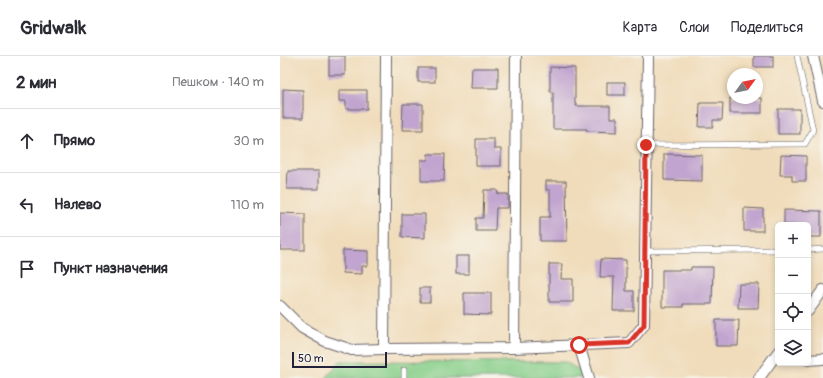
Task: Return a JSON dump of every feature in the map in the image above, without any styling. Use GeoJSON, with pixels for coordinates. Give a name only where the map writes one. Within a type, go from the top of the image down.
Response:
{"type":"FeatureCollection","features":[{"type":"Feature","properties":{"kind":"street"},"geometry":{"type":"LineString","coordinates":[[384,349],[386,56]]}},
{"type":"Feature","properties":{"kind":"street"},"geometry":{"type":"LineString","coordinates":[[514,348],[516,56]]}},
{"type":"Feature","properties":{"kind":"street"},"geometry":{"type":"LineString","coordinates":[[280,306],[302,328],[325,341],[352,350],[514,348],[629,343],[644,325],[648,56]]}},
{"type":"Feature","properties":{"kind":"street"},"geometry":{"type":"LineString","coordinates":[[813,56],[823,101]]}},
{"type":"Feature","properties":{"kind":"street"},"geometry":{"type":"LineString","coordinates":[[815,305],[823,290]]}},
{"type":"Feature","properties":{"kind":"street"},"geometry":{"type":"LineString","coordinates":[[579,345],[589,378]]}},
{"type":"Feature","properties":{"kind":"street"},"geometry":{"type":"LineString","coordinates":[[811,360],[823,359]]}},
{"type":"Feature","properties":{"kind":"street"},"geometry":{"type":"LineString","coordinates":[[759,378],[774,363]]}},
{"type":"Feature","properties":{"kind":"lane"},"geometry":{"type":"LineString","coordinates":[[646,145],[805,144],[813,130],[797,56]]}},
{"type":"Feature","properties":{"kind":"lane"},"geometry":{"type":"LineString","coordinates":[[811,250],[823,249]]}},
{"type":"Feature","properties":{"kind":"lane"},"geometry":{"type":"LineString","coordinates":[[645,251],[775,250]]}},
{"type":"Feature","properties":{"kind":"lane"},"geometry":{"type":"LineString","coordinates":[[404,370],[404,378]]}},
{"type":"Feature","properties":{"kind":"green space"},"geometry":{"type":"Polygon","coordinates":[[[340,361],[566,362],[581,372],[583,378],[326,378],[340,361]]]}},
{"type":"Feature","properties":{"kind":"building"},"geometry":{"type":"Polygon","coordinates":[[[329,56],[345,56],[345,75],[329,75],[329,56]]]}},
{"type":"Feature","properties":{"kind":"building"},"geometry":{"type":"Polygon","coordinates":[[[754,56],[773,56],[773,67],[754,67],[754,56]]]}},
{"type":"Feature","properties":{"kind":"building"},"geometry":{"type":"Polygon","coordinates":[[[550,67],[575,68],[576,106],[610,106],[610,118],[617,118],[617,132],[587,131],[587,129],[553,129],[553,92],[550,92],[550,67]]]}},
{"type":"Feature","properties":{"kind":"building"},"geometry":{"type":"Polygon","coordinates":[[[418,68],[435,68],[435,82],[418,82],[418,68]]]}},
{"type":"Feature","properties":{"kind":"building"},"geometry":{"type":"Polygon","coordinates":[[[472,68],[498,68],[498,88],[471,88],[472,68]]]}},
{"type":"Feature","properties":{"kind":"building"},"geometry":{"type":"Polygon","coordinates":[[[607,82],[625,82],[625,95],[607,95],[607,82]]]}},
{"type":"Feature","properties":{"kind":"building"},"geometry":{"type":"Polygon","coordinates":[[[283,89],[303,90],[303,118],[283,118],[283,89]]]}},
{"type":"Feature","properties":{"kind":"building"},"geometry":{"type":"Polygon","coordinates":[[[339,90],[367,90],[367,109],[346,109],[346,101],[339,101],[339,90]]]}},
{"type":"Feature","properties":{"kind":"building"},"geometry":{"type":"Polygon","coordinates":[[[700,103],[723,103],[722,120],[713,120],[713,127],[699,127],[700,103]]]}},
{"type":"Feature","properties":{"kind":"building"},"geometry":{"type":"Polygon","coordinates":[[[403,104],[423,104],[423,130],[402,130],[403,104]]]}},
{"type":"Feature","properties":{"kind":"building"},"geometry":{"type":"Polygon","coordinates":[[[730,104],[762,104],[762,113],[730,113],[730,104]]]}},
{"type":"Feature","properties":{"kind":"building"},"geometry":{"type":"Polygon","coordinates":[[[778,109],[800,109],[800,134],[778,134],[778,109]]]}},
{"type":"Feature","properties":{"kind":"building"},"geometry":{"type":"Polygon","coordinates":[[[476,139],[494,139],[494,149],[501,149],[501,166],[476,166],[476,139]]]}},
{"type":"Feature","properties":{"kind":"building"},"geometry":{"type":"Polygon","coordinates":[[[428,154],[445,154],[444,181],[421,181],[421,160],[428,160],[428,154]]]}},
{"type":"Feature","properties":{"kind":"building"},"geometry":{"type":"Polygon","coordinates":[[[664,154],[702,155],[702,181],[664,180],[664,154]]]}},
{"type":"Feature","properties":{"kind":"building"},"geometry":{"type":"Polygon","coordinates":[[[781,155],[806,156],[806,181],[792,181],[792,175],[780,175],[781,155]]]}},
{"type":"Feature","properties":{"kind":"building"},"geometry":{"type":"Polygon","coordinates":[[[288,171],[319,171],[319,189],[287,189],[288,171]]]}},
{"type":"Feature","properties":{"kind":"building"},"geometry":{"type":"Polygon","coordinates":[[[546,181],[566,181],[567,241],[540,241],[540,217],[550,217],[550,190],[546,190],[546,181]]]}},
{"type":"Feature","properties":{"kind":"building"},"geometry":{"type":"Polygon","coordinates":[[[484,190],[497,190],[498,194],[508,194],[508,208],[496,208],[495,231],[476,231],[476,218],[483,218],[484,190]]]}},
{"type":"Feature","properties":{"kind":"building"},"geometry":{"type":"Polygon","coordinates":[[[744,208],[763,209],[763,231],[744,231],[744,208]]]}},
{"type":"Feature","properties":{"kind":"building"},"geometry":{"type":"Polygon","coordinates":[[[784,210],[821,211],[821,237],[811,237],[811,222],[784,222],[784,210]]]}},
{"type":"Feature","properties":{"kind":"building"},"geometry":{"type":"Polygon","coordinates":[[[280,213],[305,214],[305,250],[280,250],[280,213]]]}},
{"type":"Feature","properties":{"kind":"building"},"geometry":{"type":"Polygon","coordinates":[[[402,214],[425,214],[425,238],[402,237],[402,214]]]}},
{"type":"Feature","properties":{"kind":"building"},"geometry":{"type":"Polygon","coordinates":[[[343,250],[368,251],[368,266],[362,266],[362,274],[343,273],[343,250]]]}},
{"type":"Feature","properties":{"kind":"building"},"geometry":{"type":"Polygon","coordinates":[[[456,256],[469,256],[469,274],[456,274],[456,256]]]}},
{"type":"Feature","properties":{"kind":"building"},"geometry":{"type":"Polygon","coordinates":[[[601,259],[626,260],[626,291],[634,291],[634,311],[613,311],[614,277],[600,277],[601,259]]]}},
{"type":"Feature","properties":{"kind":"building"},"geometry":{"type":"Polygon","coordinates":[[[549,264],[562,264],[561,279],[573,279],[573,302],[549,302],[549,264]]]}},
{"type":"Feature","properties":{"kind":"building"},"geometry":{"type":"Polygon","coordinates":[[[691,267],[713,267],[712,304],[683,304],[683,307],[662,307],[662,270],[691,270],[691,267]]]}},
{"type":"Feature","properties":{"kind":"building"},"geometry":{"type":"Polygon","coordinates":[[[739,284],[759,284],[758,308],[738,308],[739,284]]]}},
{"type":"Feature","properties":{"kind":"building"},"geometry":{"type":"Polygon","coordinates":[[[420,288],[430,288],[430,302],[420,302],[420,288]]]}},
{"type":"Feature","properties":{"kind":"building"},"geometry":{"type":"Polygon","coordinates":[[[464,293],[491,293],[491,315],[464,314],[464,293]]]}},
{"type":"Feature","properties":{"kind":"building"},"geometry":{"type":"Polygon","coordinates":[[[716,320],[739,320],[738,346],[716,346],[716,320]]]}},
{"type":"Feature","properties":{"kind":"route"},"geometry":{"type":"LineString","coordinates":[[579,345],[629,343],[644,325],[646,145]]}}]}
